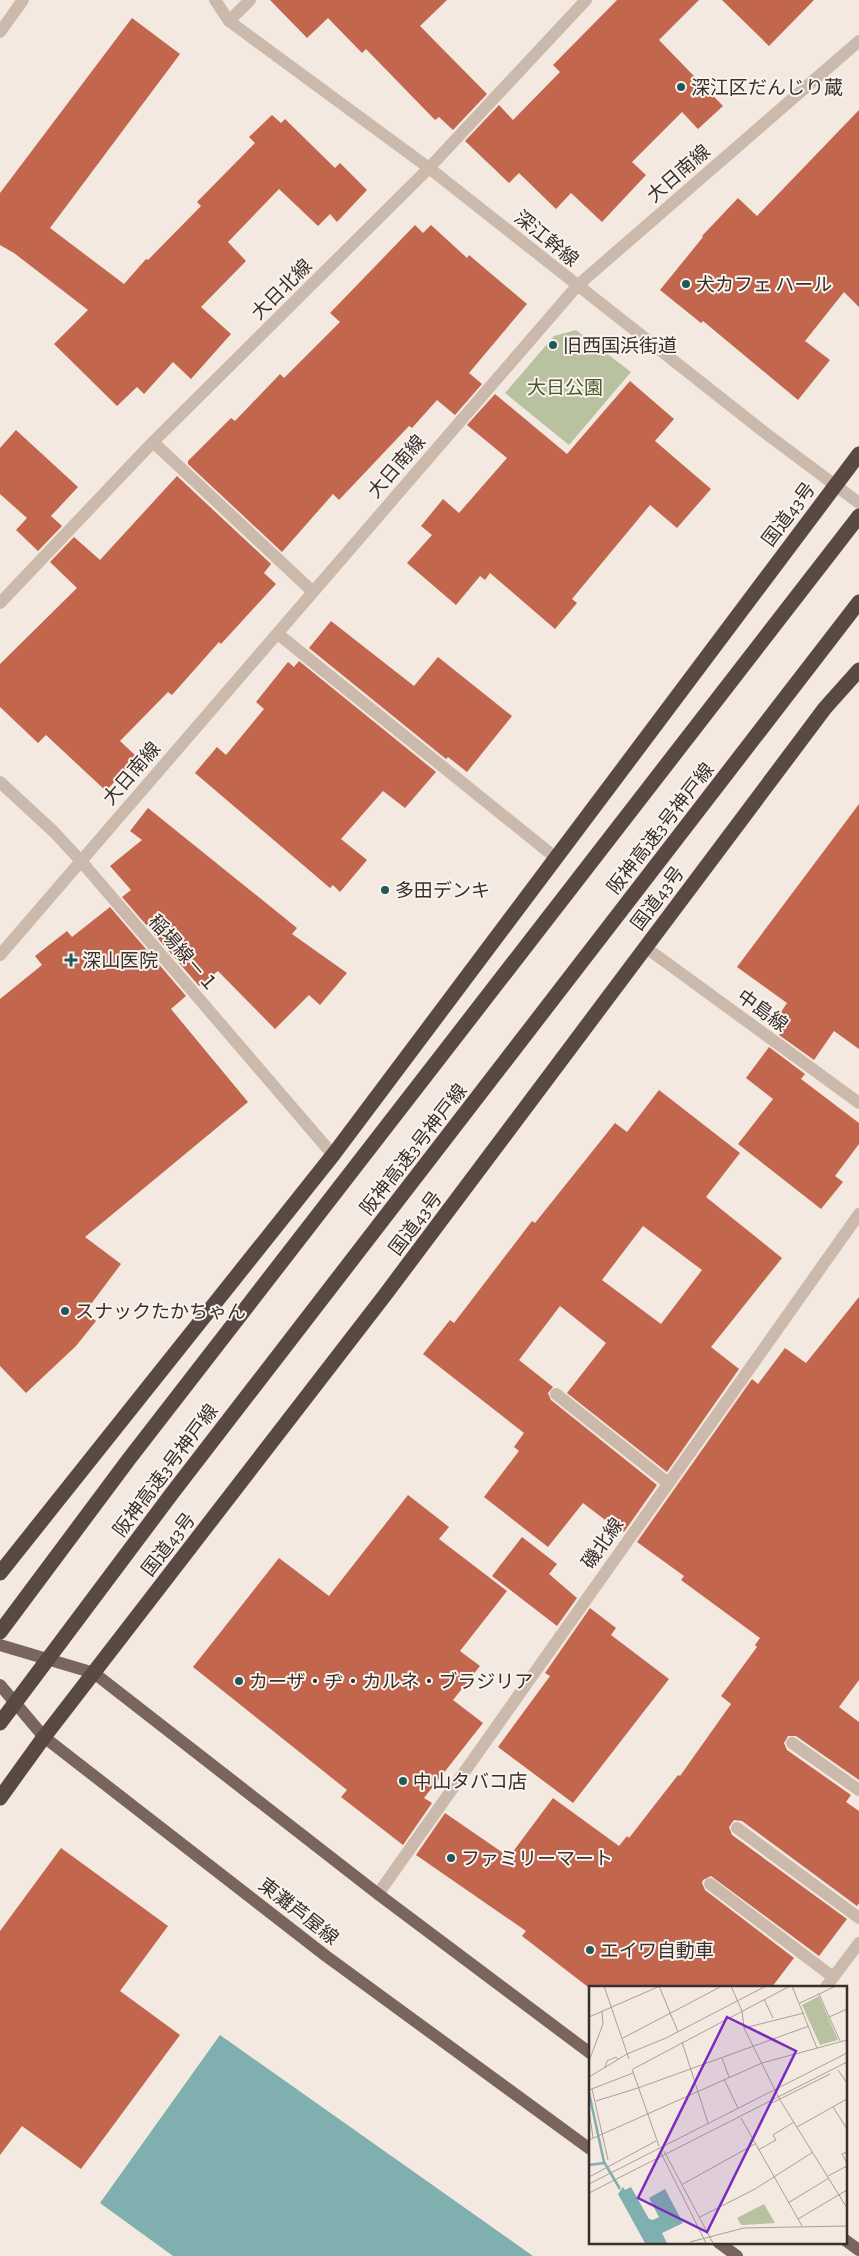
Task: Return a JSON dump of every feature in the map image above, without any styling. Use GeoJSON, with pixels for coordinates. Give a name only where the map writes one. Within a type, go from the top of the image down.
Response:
{"type":"FeatureCollection","features":[{"type":"Feature","properties":{"kind":"highway","name":"国道43号"},"geometry":{"type":"LineString","coordinates":[[0,1573],[333,1155],[859,454]]}},
{"type":"Feature","properties":{"kind":"highway","name":"阪神高速3号神戸線"},"geometry":{"type":"LineString","coordinates":[[0,1632],[135,1451],[859,516]]}},
{"type":"Feature","properties":{"kind":"highway","name":"阪神高速3号神戸線"},"geometry":{"type":"LineString","coordinates":[[0,1723],[173,1492],[859,602]]}},
{"type":"Feature","properties":{"kind":"highway","name":"国道43号"},"geometry":{"type":"LineString","coordinates":[[0,1798],[44,1737],[385,1295],[826,708],[859,670]]}},
{"type":"Feature","properties":{"kind":"main road"},"geometry":{"type":"LineString","coordinates":[[0,1645],[94,1673],[378,1894],[589,2052]]}},
{"type":"Feature","properties":{"kind":"main road","name":"東灘芦屋線"},"geometry":{"type":"LineString","coordinates":[[0,1685],[44,1737],[326,1956],[589,2148]]}},
{"type":"Feature","properties":{"kind":"main road"},"geometry":{"type":"LineString","coordinates":[[846,2241],[859,2250]]}},
{"type":"Feature","properties":{"kind":"main road"},"geometry":{"type":"LineString","coordinates":[[721,2244],[737,2256]]}},
{"type":"Feature","properties":{"kind":"street"},"geometry":{"type":"LineString","coordinates":[[0,32],[23,0]]}},
{"type":"Feature","properties":{"kind":"street","name":"深江幹線"},"geometry":{"type":"LineString","coordinates":[[215,0],[229,21],[429,168],[577,286],[859,504]]}},
{"type":"Feature","properties":{"kind":"street"},"geometry":{"type":"LineString","coordinates":[[229,21],[250,0]]}},
{"type":"Feature","properties":{"kind":"street","name":"大日北線"},"geometry":{"type":"LineString","coordinates":[[0,603],[153,442],[429,168],[586,0]]}},
{"type":"Feature","properties":{"kind":"street","name":"大日南線"},"geometry":{"type":"LineString","coordinates":[[0,955],[577,286],[859,41]]}},
{"type":"Feature","properties":{"kind":"street"},"geometry":{"type":"LineString","coordinates":[[153,442],[312,591]]}},
{"type":"Feature","properties":{"kind":"street"},"geometry":{"type":"LineString","coordinates":[[278,634],[556,858]]}},
{"type":"Feature","properties":{"kind":"street","name":"稲場線－１"},"geometry":{"type":"LineString","coordinates":[[0,782],[53,831],[80,860],[333,1155]]}},
{"type":"Feature","properties":{"kind":"street","name":"中島線"},"geometry":{"type":"LineString","coordinates":[[645,947],[859,1103]]}},
{"type":"Feature","properties":{"kind":"street","name":"磯北線"},"geometry":{"type":"LineString","coordinates":[[378,1894],[859,1214]]}},
{"type":"Feature","properties":{"kind":"street"},"geometry":{"type":"LineString","coordinates":[[556,1394],[668,1483]]}},
{"type":"Feature","properties":{"kind":"street"},"geometry":{"type":"LineString","coordinates":[[792,1743],[859,1790]]}},
{"type":"Feature","properties":{"kind":"street"},"geometry":{"type":"LineString","coordinates":[[737,1828],[859,1918]]}},
{"type":"Feature","properties":{"kind":"street"},"geometry":{"type":"LineString","coordinates":[[710,1884],[830,1982],[859,1943]]}},
{"type":"Feature","properties":{"kind":"green space","name":"大日公園"},"geometry":{"type":"Polygon","coordinates":[[[576,330],[631,372],[569,445],[505,393],[554,336],[576,330]]]}},
{"type":"Feature","properties":{"kind":"water"},"geometry":{"type":"Polygon","coordinates":[[[220,2035],[533,2256],[173,2256],[100,2203],[220,2035]]]}},
{"type":"Feature","properties":{"kind":"building"},"geometry":{"type":"Polygon","coordinates":[[[270,0],[447,0],[420,26],[487,94],[453,130],[439,117],[435,120],[366,49],[362,53],[328,18],[307,38],[270,0]]]}},
{"type":"Feature","properties":{"kind":"building"},"geometry":{"type":"Polygon","coordinates":[[[617,0],[699,0],[659,40],[723,106],[698,129],[682,112],[632,162],[646,175],[602,222],[571,193],[556,209],[519,173],[509,183],[465,141],[499,105],[513,120],[560,72],[553,65],[617,0]]]}},
{"type":"Feature","properties":{"kind":"building"},"geometry":{"type":"Polygon","coordinates":[[[722,0],[814,0],[769,46],[722,0]]]}},
{"type":"Feature","properties":{"kind":"building"},"geometry":{"type":"Polygon","coordinates":[[[132,18],[180,54],[50,228],[124,284],[146,259],[148,260],[201,206],[197,202],[255,143],[249,137],[272,115],[281,123],[285,119],[335,168],[340,163],[367,190],[337,222],[330,214],[318,226],[279,189],[228,242],[246,261],[201,307],[231,334],[191,379],[173,362],[144,394],[137,387],[117,406],[54,344],[88,310],[14,253],[0,245],[0,193],[132,18]]]}},
{"type":"Feature","properties":{"kind":"building"},"geometry":{"type":"Polygon","coordinates":[[[859,110],[859,307],[844,292],[805,341],[830,360],[798,400],[703,321],[701,323],[660,290],[702,236],[738,198],[757,216],[859,110]]]}},
{"type":"Feature","properties":{"kind":"building"},"geometry":{"type":"Polygon","coordinates":[[[415,225],[423,233],[431,225],[467,258],[469,255],[527,304],[469,373],[482,384],[455,415],[437,400],[412,428],[409,426],[339,500],[333,494],[282,552],[188,464],[188,461],[231,418],[235,421],[280,374],[284,378],[340,322],[330,313],[415,225]]]}},
{"type":"Feature","properties":{"kind":"building"},"geometry":{"type":"Polygon","coordinates":[[[630,381],[674,419],[655,441],[711,489],[677,528],[650,505],[572,599],[577,603],[555,629],[490,573],[485,580],[480,576],[456,605],[407,563],[432,535],[421,526],[443,499],[459,513],[507,458],[467,425],[495,394],[567,454],[630,381]]]}},
{"type":"Feature","properties":{"kind":"building"},"geometry":{"type":"Polygon","coordinates":[[[16,430],[78,487],[51,516],[62,526],[38,551],[16,530],[27,518],[0,494],[0,448],[16,430]]]}},
{"type":"Feature","properties":{"kind":"building"},"geometry":{"type":"Polygon","coordinates":[[[177,476],[271,564],[264,573],[276,584],[221,644],[219,642],[172,695],[168,692],[120,741],[137,757],[106,791],[46,735],[38,743],[0,707],[0,664],[77,588],[50,562],[74,537],[100,560],[177,476]]]}},
{"type":"Feature","properties":{"kind":"building"},"geometry":{"type":"Polygon","coordinates":[[[331,621],[414,686],[438,657],[512,716],[467,772],[448,757],[446,759],[309,648],[331,621]]]}},
{"type":"Feature","properties":{"kind":"building"},"geometry":{"type":"Polygon","coordinates":[[[299,661],[436,772],[405,808],[383,791],[341,839],[367,860],[340,892],[333,885],[330,888],[195,773],[217,747],[226,755],[264,709],[256,702],[288,662],[294,667],[299,661]]]}},
{"type":"Feature","properties":{"kind":"building"},"geometry":{"type":"Polygon","coordinates":[[[859,804],[859,1049],[834,1031],[814,1060],[779,1035],[782,1030],[773,1024],[787,1003],[737,967],[859,804]]]}},
{"type":"Feature","properties":{"kind":"building"},"geometry":{"type":"Polygon","coordinates":[[[148,808],[297,928],[292,934],[347,973],[320,1005],[309,995],[275,1029],[218,971],[199,986],[122,897],[131,890],[110,866],[142,840],[130,831],[148,808]]]}},
{"type":"Feature","properties":{"kind":"building"},"geometry":{"type":"Polygon","coordinates":[[[110,907],[186,996],[171,1009],[248,1102],[85,1237],[121,1264],[85,1312],[96,1321],[76,1346],[26,1393],[0,1366],[0,999],[42,965],[35,956],[67,931],[72,937],[110,907]]]}},
{"type":"Feature","properties":{"kind":"building"},"geometry":{"type":"Polygon","coordinates":[[[769,1047],[805,1074],[801,1079],[859,1123],[859,1144],[835,1176],[843,1182],[821,1209],[738,1144],[773,1099],[746,1078],[769,1047]]]}},
{"type":"Feature","properties":{"kind":"building"},"geometry":{"type":"Polygon","coordinates":[[[659,1090],[740,1153],[706,1197],[782,1258],[711,1347],[739,1369],[667,1472],[567,1393],[606,1343],[560,1306],[519,1360],[553,1387],[548,1393],[551,1400],[657,1485],[624,1532],[583,1503],[548,1547],[484,1497],[519,1451],[514,1447],[524,1433],[423,1354],[450,1320],[454,1323],[532,1221],[535,1223],[615,1123],[627,1132],[659,1090]],[[643,1226],[602,1280],[661,1324],[702,1270],[643,1226]]]}},
{"type":"Feature","properties":{"kind":"building"},"geometry":{"type":"Polygon","coordinates":[[[859,1297],[859,1680],[839,1707],[859,1722],[859,1780],[796,1736],[788,1736],[784,1743],[787,1750],[851,1795],[846,1802],[859,1811],[859,1903],[857,1906],[742,1821],[734,1820],[729,1827],[732,1835],[847,1919],[819,1956],[711,1876],[703,1880],[702,1883],[705,1890],[794,1958],[773,1986],[588,1987],[522,1936],[526,1931],[416,1855],[445,1813],[509,1857],[553,1798],[619,1846],[627,1836],[629,1838],[678,1775],[680,1776],[731,1704],[721,1696],[757,1647],[755,1645],[760,1638],[681,1580],[684,1576],[637,1542],[752,1379],[758,1384],[785,1348],[806,1363],[859,1297]]]}},
{"type":"Feature","properties":{"kind":"building"},"geometry":{"type":"Polygon","coordinates":[[[408,1495],[449,1527],[439,1539],[507,1591],[460,1651],[480,1666],[453,1700],[483,1723],[424,1798],[432,1803],[403,1845],[341,1797],[347,1790],[193,1667],[279,1558],[329,1596],[408,1495]]]}},
{"type":"Feature","properties":{"kind":"building"},"geometry":{"type":"Polygon","coordinates":[[[522,1537],[557,1564],[549,1574],[577,1598],[557,1626],[492,1576],[522,1537]]]}},
{"type":"Feature","properties":{"kind":"building"},"geometry":{"type":"Polygon","coordinates":[[[590,1608],[616,1628],[611,1635],[669,1679],[573,1803],[498,1747],[550,1676],[545,1673],[590,1608]]]}},
{"type":"Feature","properties":{"kind":"building"},"geometry":{"type":"Polygon","coordinates":[[[61,1848],[168,1926],[120,1991],[180,2035],[81,2169],[22,2126],[0,2155],[0,1931],[61,1848]]]}},
{"type":"Feature","properties":{"kind":"place","name":"深江区だんじり蔵"},"geometry":{"type":"Point","coordinates":[681,87]}},
{"type":"Feature","properties":{"kind":"place","name":"犬カフェ ハール"},"geometry":{"type":"Point","coordinates":[686,284]}},
{"type":"Feature","properties":{"kind":"place","name":"旧西国浜街道"},"geometry":{"type":"Point","coordinates":[553,345]}},
{"type":"Feature","properties":{"kind":"place","name":"多田デンキ"},"geometry":{"type":"Point","coordinates":[385,890]}},
{"type":"Feature","properties":{"kind":"place","name":"深山医院"},"geometry":{"type":"Point","coordinates":[71,960]}},
{"type":"Feature","properties":{"kind":"place","name":"スナックたかちゃん"},"geometry":{"type":"Point","coordinates":[65,1311]}},
{"type":"Feature","properties":{"kind":"place","name":"カーザ・ヂ・カルネ・ブラジリア"},"geometry":{"type":"Point","coordinates":[239,1681]}},
{"type":"Feature","properties":{"kind":"place","name":"中山タバコ店"},"geometry":{"type":"Point","coordinates":[403,1781]}},
{"type":"Feature","properties":{"kind":"place","name":"ファミリーマート"},"geometry":{"type":"Point","coordinates":[451,1858]}},
{"type":"Feature","properties":{"kind":"place","name":"エイワ自動車"},"geometry":{"type":"Point","coordinates":[590,1950]}}]}
